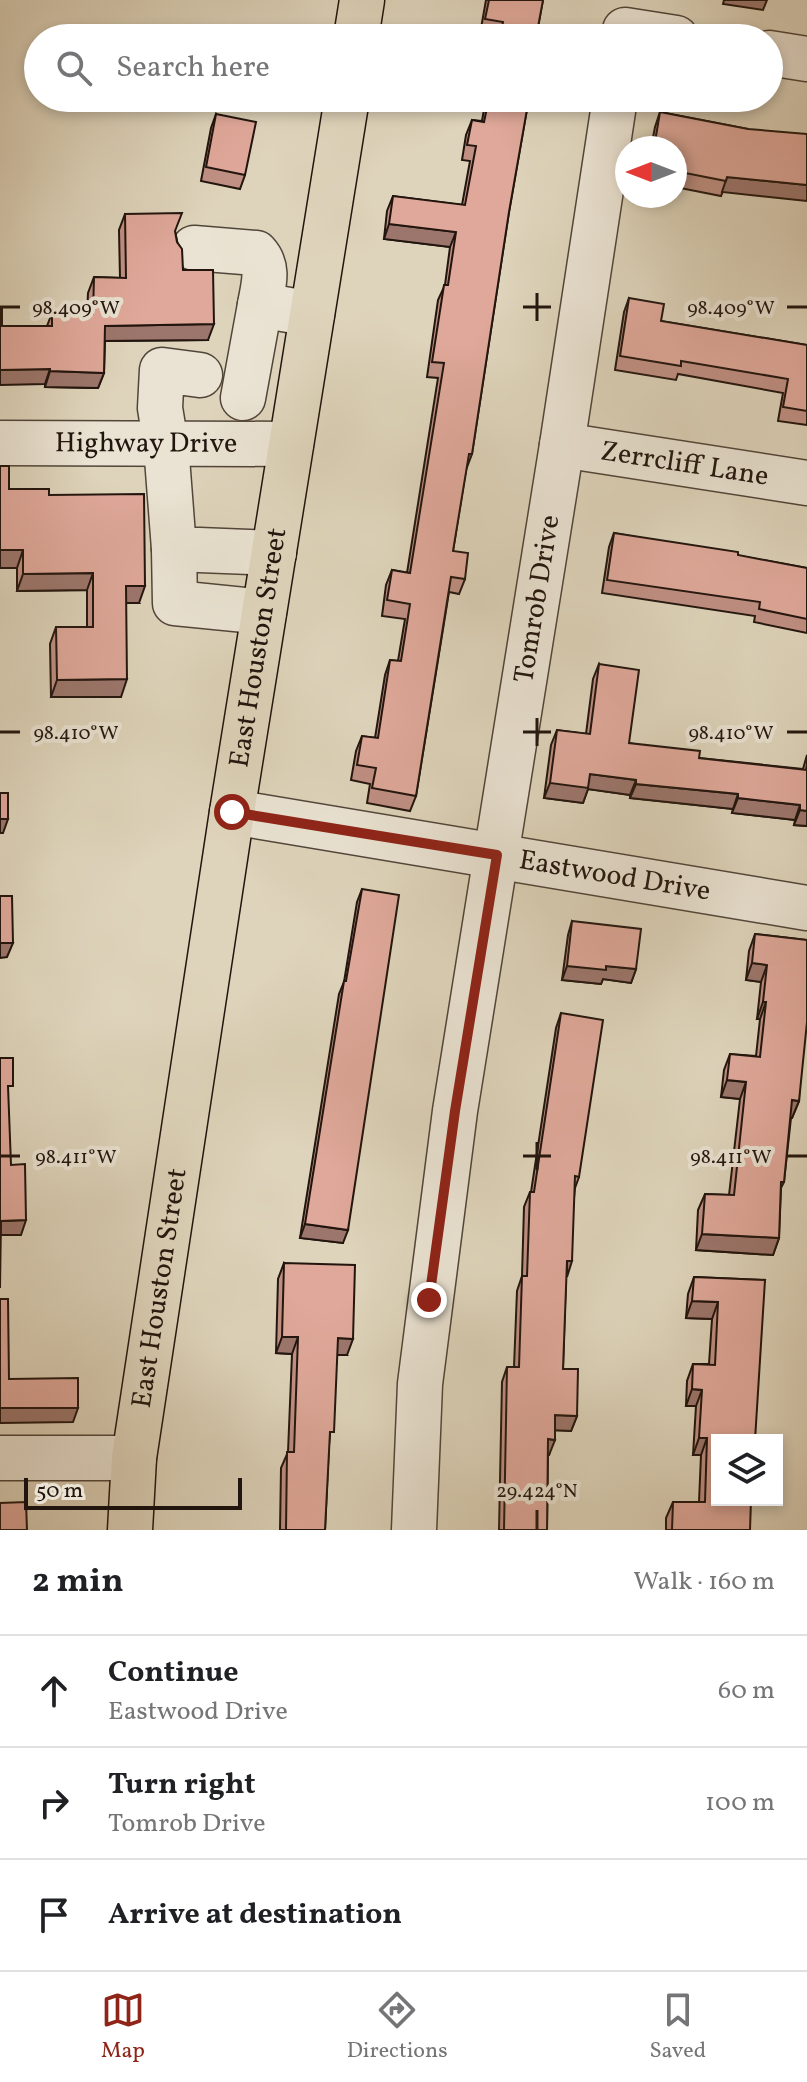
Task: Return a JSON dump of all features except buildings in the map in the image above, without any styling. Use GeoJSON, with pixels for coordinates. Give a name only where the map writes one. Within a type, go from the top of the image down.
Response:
{"type":"FeatureCollection","features":[{"type":"Feature","properties":{"kind":"main road"},"geometry":{"type":"LineString","coordinates":[[358,24],[362,0]]}},
{"type":"Feature","properties":{"kind":"main road","name":"East Houston Street"},"geometry":{"type":"LineString","coordinates":[[130,1530],[134,1458],[232,812],[345,112]]}},
{"type":"Feature","properties":{"kind":"street"},"geometry":{"type":"LineString","coordinates":[[783,55],[807,59]]}},
{"type":"Feature","properties":{"kind":"street","name":"Tomrob Drive"},"geometry":{"type":"LineString","coordinates":[[414,1530],[420,1384],[455,1111],[613,112]]}},
{"type":"Feature","properties":{"kind":"street"},"geometry":{"type":"LineString","coordinates":[[194,248],[256,253],[264,261],[266,274],[243,398]]}},
{"type":"Feature","properties":{"kind":"street"},"geometry":{"type":"LineString","coordinates":[[260,305],[312,314]]}},
{"type":"Feature","properties":{"kind":"street"},"geometry":{"type":"LineString","coordinates":[[163,370],[160,408],[166,445],[175,603],[264,612]]}},
{"type":"Feature","properties":{"kind":"street","name":"Highway Drive"},"geometry":{"type":"LineString","coordinates":[[0,443],[291,444]]}},
{"type":"Feature","properties":{"kind":"street","name":"Zerrcliff Lane"},"geometry":{"type":"LineString","coordinates":[[562,445],[807,483]]}},
{"type":"Feature","properties":{"kind":"street"},"geometry":{"type":"LineString","coordinates":[[174,549],[274,553]]}},
{"type":"Feature","properties":{"kind":"street","name":"Eastwood Drive"},"geometry":{"type":"LineString","coordinates":[[232,812],[807,908]]}},
{"type":"Feature","properties":{"kind":"street"},"geometry":{"type":"LineString","coordinates":[[0,1458],[134,1458]]}},
{"type":"Feature","properties":{"kind":"route"},"geometry":{"type":"LineString","coordinates":[[232,812],[497,855],[455,1111],[429,1300]]}}]}
